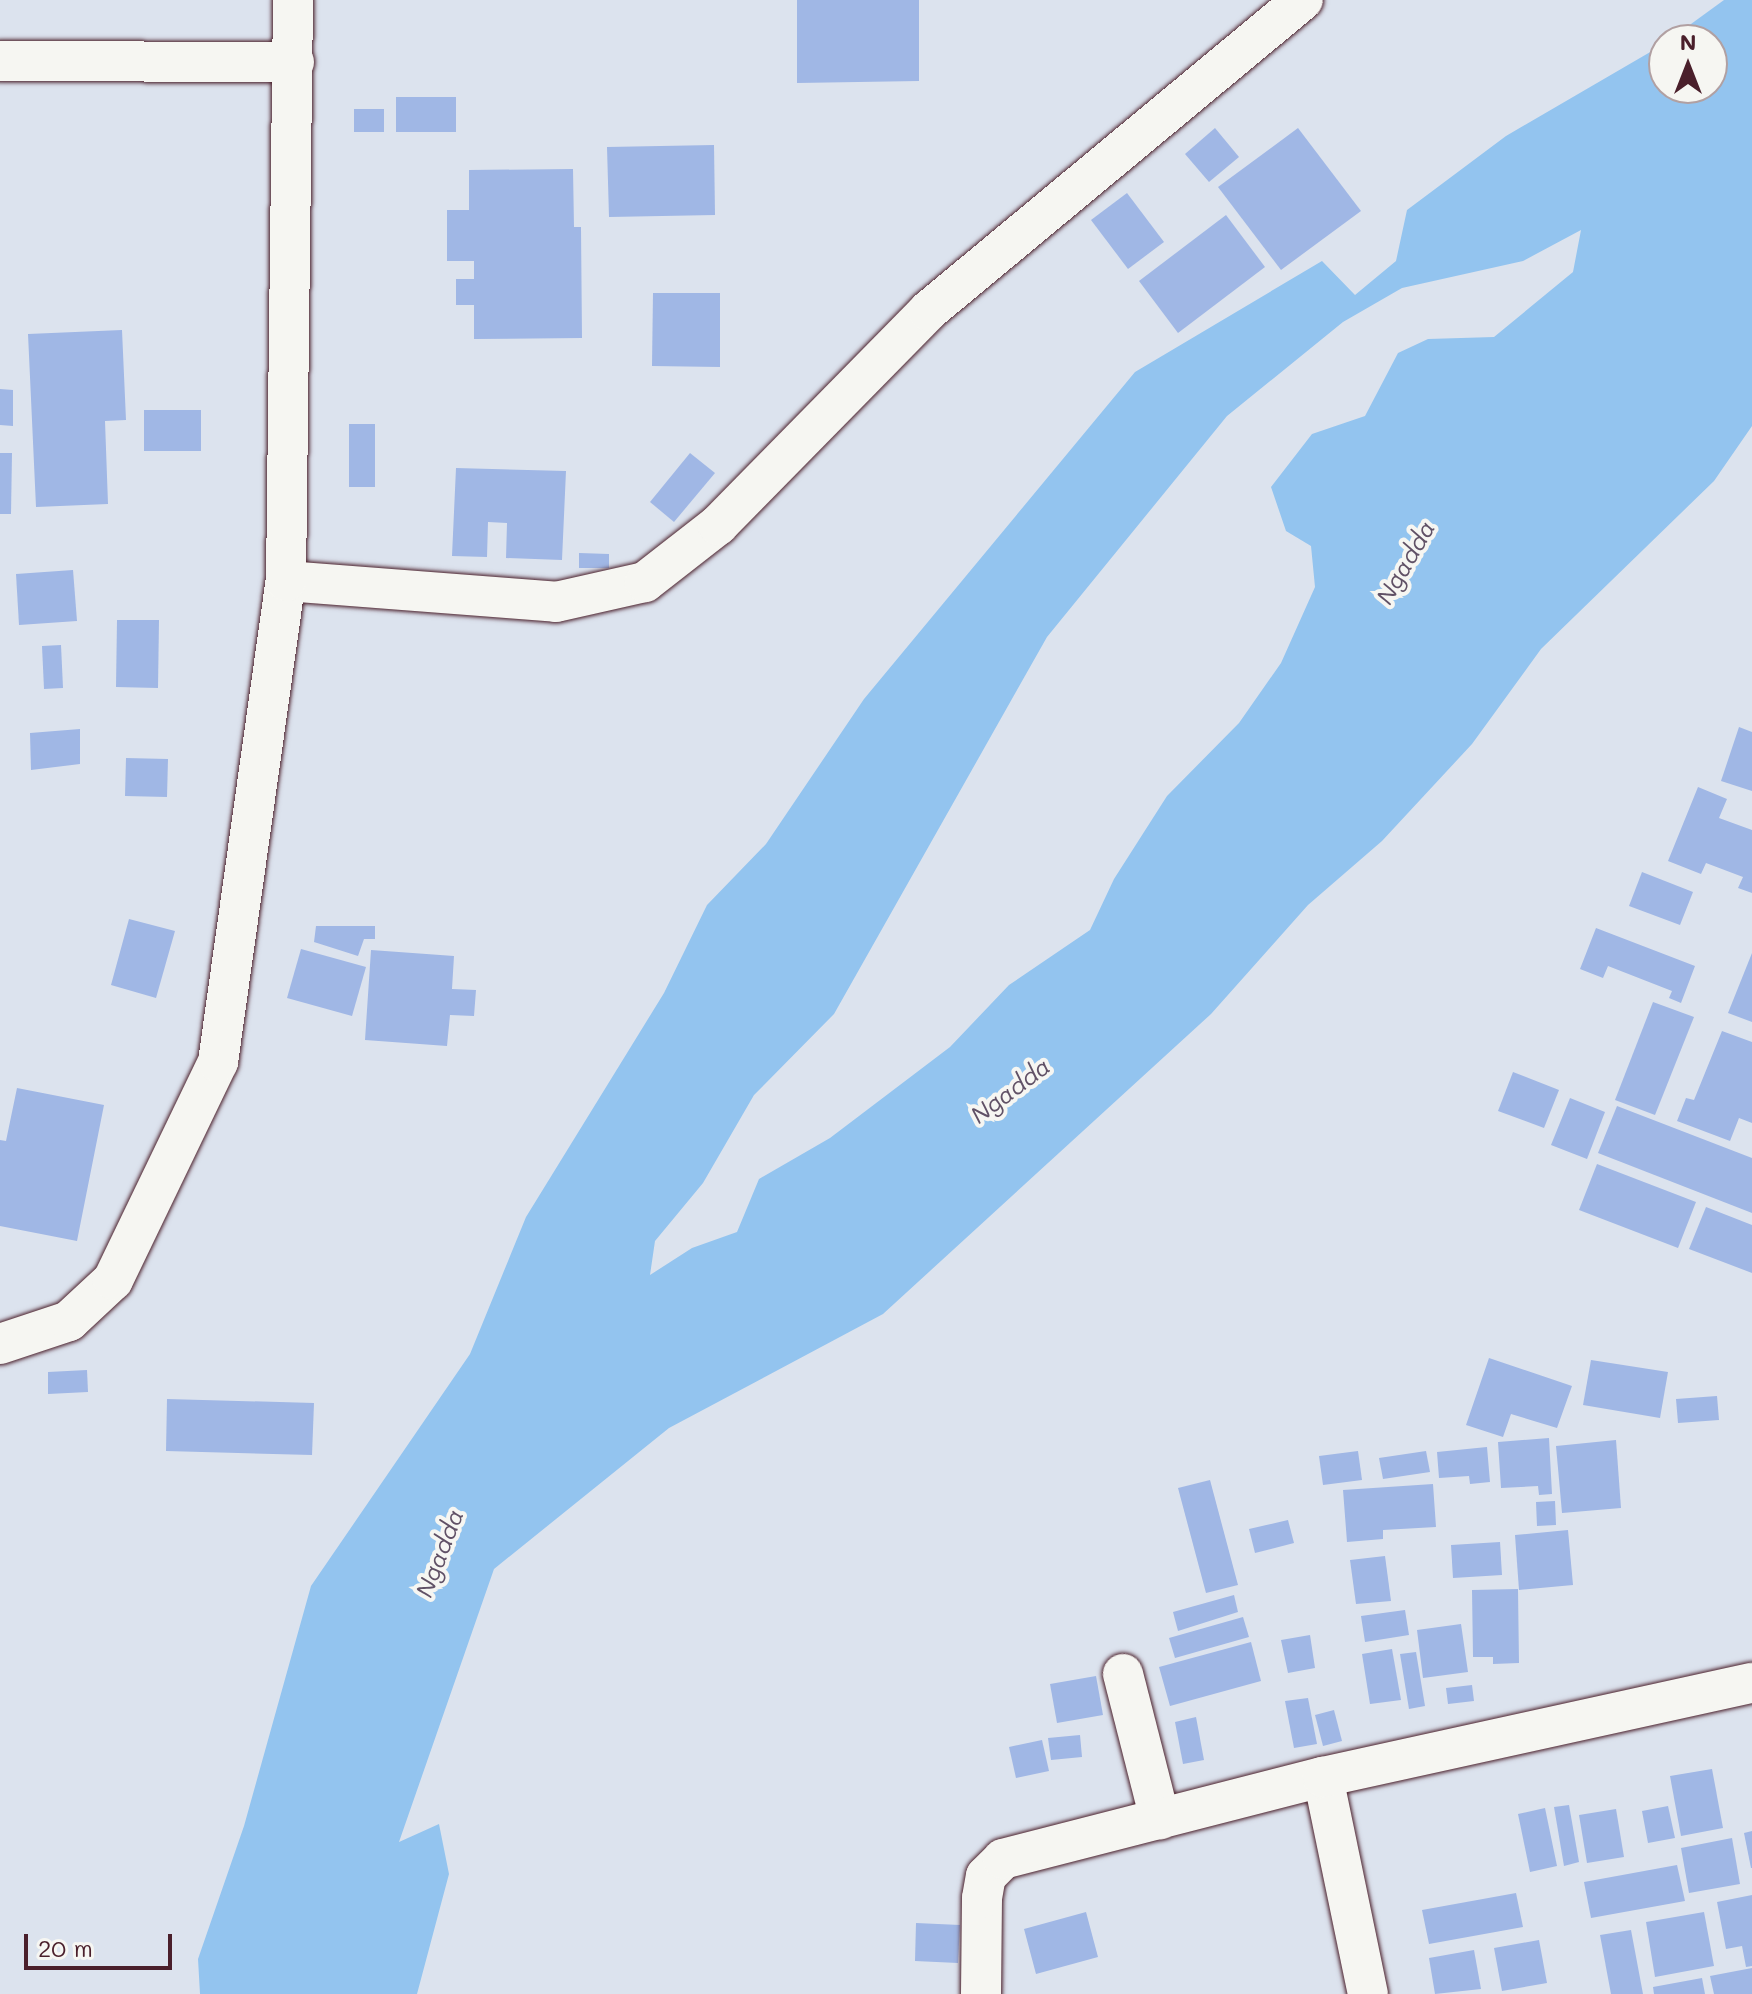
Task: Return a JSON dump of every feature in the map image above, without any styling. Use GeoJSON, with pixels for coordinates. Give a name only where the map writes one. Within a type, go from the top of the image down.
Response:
{"type":"FeatureCollection","features":[{"type":"Feature","properties":{"kind":"street"},"geometry":{"type":"LineString","coordinates":[[0,1344],[69,1321],[113,1280],[218,1062],[286,581],[293,0]]}},
{"type":"Feature","properties":{"kind":"street"},"geometry":{"type":"LineString","coordinates":[[286,581],[556,602],[645,582],[718,525],[928,311],[1303,0]]}},
{"type":"Feature","properties":{"kind":"street"},"geometry":{"type":"LineString","coordinates":[[0,61],[294,62]]}},
{"type":"Feature","properties":{"kind":"street"},"geometry":{"type":"LineString","coordinates":[[1123,1674],[1160,1819]]}},
{"type":"Feature","properties":{"kind":"street"},"geometry":{"type":"LineString","coordinates":[[981,1994],[982,1898],[986,1876],[1003,1859],[1323,1777],[1752,1683]]}},
{"type":"Feature","properties":{"kind":"street"},"geometry":{"type":"LineString","coordinates":[[1323,1777],[1368,1994]]}},
{"type":"Feature","properties":{"kind":"water","name":"Ngadda"},"geometry":{"type":"Polygon","coordinates":[[[1724,0],[1752,0],[1752,426],[1714,481],[1541,649],[1472,744],[1382,841],[1308,905],[1211,1014],[883,1314],[669,1428],[494,1569],[399,1842],[439,1824],[449,1874],[417,1994],[200,1994],[198,1959],[244,1826],[311,1586],[470,1354],[526,1217],[664,993],[707,905],[766,844],[864,699],[1135,372],[1322,261],[1355,295],[1396,261],[1407,210],[1506,136],[1648,53],[1648,104],[1728,104],[1728,24],[1691,24],[1724,0]],[[1581,230],[1523,261],[1402,288],[1343,322],[1227,416],[1047,637],[834,1014],[754,1095],[703,1183],[655,1241],[650,1275],[692,1248],[737,1232],[759,1179],[830,1138],[950,1047],[1009,985],[1090,930],[1114,879],[1167,796],[1239,723],[1281,663],[1315,587],[1311,546],[1286,531],[1271,487],[1312,434],[1365,416],[1398,353],[1428,339],[1494,337],[1573,272],[1581,230]]]}},
{"type":"Feature","properties":{"kind":"building"},"geometry":{"type":"Polygon","coordinates":[[[797,0],[919,0],[919,81],[797,83],[797,0]]]}},
{"type":"Feature","properties":{"kind":"building"},"geometry":{"type":"Polygon","coordinates":[[[396,97],[456,97],[456,132],[396,132],[396,97]]]}},
{"type":"Feature","properties":{"kind":"building"},"geometry":{"type":"Polygon","coordinates":[[[354,109],[384,109],[384,132],[354,132],[354,109]]]}},
{"type":"Feature","properties":{"kind":"building"},"geometry":{"type":"Polygon","coordinates":[[[1215,128],[1239,157],[1209,182],[1185,154],[1215,128]]]}},
{"type":"Feature","properties":{"kind":"building"},"geometry":{"type":"Polygon","coordinates":[[[1298,128],[1361,211],[1281,270],[1218,187],[1298,128]]]}},
{"type":"Feature","properties":{"kind":"building"},"geometry":{"type":"Polygon","coordinates":[[[714,145],[715,215],[609,217],[607,147],[714,145]]]}},
{"type":"Feature","properties":{"kind":"building"},"geometry":{"type":"Polygon","coordinates":[[[573,169],[574,227],[581,227],[582,338],[474,339],[474,305],[456,305],[456,279],[474,279],[474,261],[447,261],[447,210],[469,210],[469,170],[573,169]]]}},
{"type":"Feature","properties":{"kind":"building"},"geometry":{"type":"Polygon","coordinates":[[[1127,193],[1164,242],[1128,269],[1091,220],[1127,193]]]}},
{"type":"Feature","properties":{"kind":"building"},"geometry":{"type":"Polygon","coordinates":[[[1226,215],[1265,267],[1178,333],[1139,281],[1226,215]]]}},
{"type":"Feature","properties":{"kind":"building"},"geometry":{"type":"Polygon","coordinates":[[[653,293],[720,293],[720,367],[652,366],[653,293]]]}},
{"type":"Feature","properties":{"kind":"building"},"geometry":{"type":"Polygon","coordinates":[[[122,330],[126,420],[105,421],[108,504],[36,507],[28,334],[122,330]]]}},
{"type":"Feature","properties":{"kind":"building"},"geometry":{"type":"Polygon","coordinates":[[[0,389],[13,390],[13,426],[0,425],[0,389]]]}},
{"type":"Feature","properties":{"kind":"building"},"geometry":{"type":"Polygon","coordinates":[[[144,410],[201,410],[201,451],[144,451],[144,410]]]}},
{"type":"Feature","properties":{"kind":"building"},"geometry":{"type":"Polygon","coordinates":[[[349,424],[375,424],[375,487],[349,487],[349,424]]]}},
{"type":"Feature","properties":{"kind":"building"},"geometry":{"type":"Polygon","coordinates":[[[0,453],[12,453],[11,514],[0,514],[0,453]]]}},
{"type":"Feature","properties":{"kind":"building"},"geometry":{"type":"Polygon","coordinates":[[[690,453],[715,473],[674,522],[650,502],[690,453]]]}},
{"type":"Feature","properties":{"kind":"building"},"geometry":{"type":"Polygon","coordinates":[[[456,468],[566,471],[562,560],[506,558],[507,523],[488,522],[487,557],[452,556],[456,468]]]}},
{"type":"Feature","properties":{"kind":"building"},"geometry":{"type":"Polygon","coordinates":[[[579,553],[609,554],[609,568],[579,568],[579,553]]]}},
{"type":"Feature","properties":{"kind":"building"},"geometry":{"type":"Polygon","coordinates":[[[73,570],[77,621],[19,625],[16,574],[73,570]]]}},
{"type":"Feature","properties":{"kind":"building"},"geometry":{"type":"Polygon","coordinates":[[[117,620],[159,620],[158,688],[116,687],[117,620]]]}},
{"type":"Feature","properties":{"kind":"building"},"geometry":{"type":"Polygon","coordinates":[[[61,645],[63,688],[44,689],[42,646],[61,645]]]}},
{"type":"Feature","properties":{"kind":"building"},"geometry":{"type":"Polygon","coordinates":[[[1739,727],[1752,732],[1752,791],[1721,781],[1739,727]]]}},
{"type":"Feature","properties":{"kind":"building"},"geometry":{"type":"Polygon","coordinates":[[[80,729],[80,764],[31,770],[30,733],[80,729]]]}},
{"type":"Feature","properties":{"kind":"building"},"geometry":{"type":"Polygon","coordinates":[[[126,758],[168,759],[167,797],[125,796],[126,758]]]}},
{"type":"Feature","properties":{"kind":"building"},"geometry":{"type":"Polygon","coordinates":[[[1698,787],[1727,799],[1719,818],[1752,830],[1752,893],[1738,888],[1743,877],[1706,863],[1701,874],[1668,861],[1698,787]]]}},
{"type":"Feature","properties":{"kind":"building"},"geometry":{"type":"Polygon","coordinates":[[[1642,872],[1693,892],[1680,925],[1629,906],[1642,872]]]}},
{"type":"Feature","properties":{"kind":"building"},"geometry":{"type":"Polygon","coordinates":[[[129,919],[175,931],[156,998],[111,985],[129,919]]]}},
{"type":"Feature","properties":{"kind":"building"},"geometry":{"type":"Polygon","coordinates":[[[316,926],[375,926],[375,939],[364,939],[358,956],[314,942],[316,926]]]}},
{"type":"Feature","properties":{"kind":"building"},"geometry":{"type":"Polygon","coordinates":[[[1596,928],[1695,966],[1681,1003],[1669,998],[1672,991],[1608,966],[1603,978],[1580,969],[1596,928]]]}},
{"type":"Feature","properties":{"kind":"building"},"geometry":{"type":"Polygon","coordinates":[[[301,949],[366,967],[352,1016],[287,998],[301,949]]]}},
{"type":"Feature","properties":{"kind":"building"},"geometry":{"type":"Polygon","coordinates":[[[371,950],[454,956],[452,989],[476,990],[474,1016],[450,1015],[447,1046],[365,1040],[371,950]]]}},
{"type":"Feature","properties":{"kind":"building"},"geometry":{"type":"Polygon","coordinates":[[[1752,953],[1752,1022],[1728,1013],[1752,953]]]}},
{"type":"Feature","properties":{"kind":"building"},"geometry":{"type":"Polygon","coordinates":[[[1653,1002],[1694,1017],[1655,1115],[1615,1100],[1653,1002]]]}},
{"type":"Feature","properties":{"kind":"building"},"geometry":{"type":"Polygon","coordinates":[[[1722,1031],[1752,1042],[1752,1123],[1739,1118],[1730,1141],[1677,1121],[1686,1098],[1694,1100],[1722,1031]]]}},
{"type":"Feature","properties":{"kind":"building"},"geometry":{"type":"Polygon","coordinates":[[[1513,1072],[1559,1090],[1544,1128],[1498,1111],[1513,1072]]]}},
{"type":"Feature","properties":{"kind":"building"},"geometry":{"type":"Polygon","coordinates":[[[17,1088],[104,1105],[77,1241],[0,1226],[0,1140],[6,1141],[17,1088]]]}},
{"type":"Feature","properties":{"kind":"building"},"geometry":{"type":"Polygon","coordinates":[[[1570,1098],[1605,1112],[1587,1159],[1551,1145],[1570,1098]]]}},
{"type":"Feature","properties":{"kind":"building"},"geometry":{"type":"Polygon","coordinates":[[[1617,1106],[1752,1158],[1752,1213],[1598,1153],[1617,1106]]]}},
{"type":"Feature","properties":{"kind":"building"},"geometry":{"type":"Polygon","coordinates":[[[1597,1164],[1696,1202],[1678,1248],[1579,1210],[1597,1164]]]}},
{"type":"Feature","properties":{"kind":"building"},"geometry":{"type":"Polygon","coordinates":[[[1706,1207],[1752,1225],[1752,1273],[1689,1249],[1706,1207]]]}},
{"type":"Feature","properties":{"kind":"building"},"geometry":{"type":"Polygon","coordinates":[[[1489,1358],[1572,1386],[1557,1428],[1511,1414],[1503,1437],[1466,1425],[1489,1358]]]}},
{"type":"Feature","properties":{"kind":"building"},"geometry":{"type":"Polygon","coordinates":[[[1591,1360],[1668,1372],[1660,1418],[1583,1405],[1591,1360]]]}},
{"type":"Feature","properties":{"kind":"building"},"geometry":{"type":"Polygon","coordinates":[[[87,1370],[88,1392],[48,1394],[48,1372],[87,1370]]]}},
{"type":"Feature","properties":{"kind":"building"},"geometry":{"type":"Polygon","coordinates":[[[1717,1396],[1719,1420],[1678,1423],[1676,1399],[1717,1396]]]}},
{"type":"Feature","properties":{"kind":"building"},"geometry":{"type":"Polygon","coordinates":[[[167,1399],[314,1403],[312,1455],[166,1451],[167,1399]]]}},
{"type":"Feature","properties":{"kind":"building"},"geometry":{"type":"Polygon","coordinates":[[[1549,1438],[1552,1494],[1539,1495],[1538,1486],[1501,1488],[1498,1442],[1549,1438]]]}},
{"type":"Feature","properties":{"kind":"building"},"geometry":{"type":"Polygon","coordinates":[[[1616,1440],[1621,1508],[1562,1513],[1556,1446],[1616,1440]]]}},
{"type":"Feature","properties":{"kind":"building"},"geometry":{"type":"Polygon","coordinates":[[[1487,1447],[1490,1482],[1470,1484],[1469,1476],[1439,1478],[1437,1452],[1487,1447]]]}},
{"type":"Feature","properties":{"kind":"building"},"geometry":{"type":"Polygon","coordinates":[[[1358,1451],[1362,1480],[1323,1485],[1319,1456],[1358,1451]]]}},
{"type":"Feature","properties":{"kind":"building"},"geometry":{"type":"Polygon","coordinates":[[[1426,1451],[1430,1472],[1383,1479],[1379,1458],[1426,1451]]]}},
{"type":"Feature","properties":{"kind":"building"},"geometry":{"type":"Polygon","coordinates":[[[1210,1480],[1238,1585],[1206,1593],[1178,1488],[1210,1480]]]}},
{"type":"Feature","properties":{"kind":"building"},"geometry":{"type":"Polygon","coordinates":[[[1433,1484],[1436,1527],[1383,1530],[1383,1539],[1347,1542],[1343,1490],[1433,1484]]]}},
{"type":"Feature","properties":{"kind":"building"},"geometry":{"type":"Polygon","coordinates":[[[1555,1501],[1556,1525],[1537,1526],[1536,1502],[1555,1501]]]}},
{"type":"Feature","properties":{"kind":"building"},"geometry":{"type":"Polygon","coordinates":[[[1288,1520],[1294,1543],[1255,1553],[1249,1529],[1288,1520]]]}},
{"type":"Feature","properties":{"kind":"building"},"geometry":{"type":"Polygon","coordinates":[[[1568,1530],[1573,1585],[1519,1590],[1515,1535],[1568,1530]]]}},
{"type":"Feature","properties":{"kind":"building"},"geometry":{"type":"Polygon","coordinates":[[[1500,1542],[1502,1575],[1453,1578],[1451,1545],[1500,1542]]]}},
{"type":"Feature","properties":{"kind":"building"},"geometry":{"type":"Polygon","coordinates":[[[1385,1556],[1391,1601],[1356,1604],[1350,1560],[1385,1556]]]}},
{"type":"Feature","properties":{"kind":"building"},"geometry":{"type":"Polygon","coordinates":[[[1518,1589],[1519,1663],[1493,1664],[1493,1657],[1473,1657],[1472,1590],[1518,1589]]]}},
{"type":"Feature","properties":{"kind":"building"},"geometry":{"type":"Polygon","coordinates":[[[1234,1595],[1238,1612],[1178,1631],[1173,1612],[1234,1595]]]}},
{"type":"Feature","properties":{"kind":"building"},"geometry":{"type":"Polygon","coordinates":[[[1405,1610],[1409,1635],[1365,1642],[1361,1616],[1405,1610]]]}},
{"type":"Feature","properties":{"kind":"building"},"geometry":{"type":"Polygon","coordinates":[[[1243,1617],[1249,1637],[1175,1658],[1169,1638],[1243,1617]]]}},
{"type":"Feature","properties":{"kind":"building"},"geometry":{"type":"Polygon","coordinates":[[[1461,1624],[1468,1672],[1423,1678],[1417,1630],[1461,1624]]]}},
{"type":"Feature","properties":{"kind":"building"},"geometry":{"type":"Polygon","coordinates":[[[1310,1635],[1315,1668],[1288,1673],[1281,1640],[1310,1635]]]}},
{"type":"Feature","properties":{"kind":"building"},"geometry":{"type":"Polygon","coordinates":[[[1251,1642],[1261,1681],[1170,1706],[1159,1667],[1251,1642]]]}},
{"type":"Feature","properties":{"kind":"building"},"geometry":{"type":"Polygon","coordinates":[[[1392,1649],[1401,1700],[1370,1704],[1362,1654],[1392,1649]]]}},
{"type":"Feature","properties":{"kind":"building"},"geometry":{"type":"Polygon","coordinates":[[[1416,1652],[1425,1706],[1409,1709],[1400,1654],[1416,1652]]]}},
{"type":"Feature","properties":{"kind":"building"},"geometry":{"type":"Polygon","coordinates":[[[1096,1676],[1103,1715],[1057,1723],[1050,1684],[1096,1676]]]}},
{"type":"Feature","properties":{"kind":"building"},"geometry":{"type":"Polygon","coordinates":[[[1472,1685],[1474,1701],[1448,1704],[1446,1688],[1472,1685]]]}},
{"type":"Feature","properties":{"kind":"building"},"geometry":{"type":"Polygon","coordinates":[[[1308,1698],[1317,1744],[1294,1748],[1285,1701],[1308,1698]]]}},
{"type":"Feature","properties":{"kind":"building"},"geometry":{"type":"Polygon","coordinates":[[[1334,1710],[1342,1741],[1323,1746],[1315,1715],[1334,1710]]]}},
{"type":"Feature","properties":{"kind":"building"},"geometry":{"type":"Polygon","coordinates":[[[1196,1717],[1204,1760],[1183,1764],[1175,1722],[1196,1717]]]}},
{"type":"Feature","properties":{"kind":"building"},"geometry":{"type":"Polygon","coordinates":[[[1080,1735],[1082,1757],[1051,1760],[1048,1738],[1080,1735]]]}},
{"type":"Feature","properties":{"kind":"building"},"geometry":{"type":"Polygon","coordinates":[[[1042,1740],[1049,1771],[1016,1778],[1009,1747],[1042,1740]]]}},
{"type":"Feature","properties":{"kind":"building"},"geometry":{"type":"Polygon","coordinates":[[[1712,1769],[1723,1828],[1681,1836],[1670,1776],[1712,1769]]]}},
{"type":"Feature","properties":{"kind":"building"},"geometry":{"type":"Polygon","coordinates":[[[1569,1805],[1579,1862],[1564,1866],[1554,1807],[1569,1805]]]}},
{"type":"Feature","properties":{"kind":"building"},"geometry":{"type":"Polygon","coordinates":[[[1668,1806],[1675,1838],[1648,1843],[1642,1811],[1668,1806]]]}},
{"type":"Feature","properties":{"kind":"building"},"geometry":{"type":"Polygon","coordinates":[[[1545,1808],[1557,1866],[1530,1872],[1518,1814],[1545,1808]]]}},
{"type":"Feature","properties":{"kind":"building"},"geometry":{"type":"Polygon","coordinates":[[[1616,1809],[1624,1857],[1587,1863],[1579,1815],[1616,1809]]]}},
{"type":"Feature","properties":{"kind":"building"},"geometry":{"type":"Polygon","coordinates":[[[1752,1831],[1752,1868],[1751,1868],[1744,1833],[1752,1831]]]}},
{"type":"Feature","properties":{"kind":"building"},"geometry":{"type":"Polygon","coordinates":[[[1732,1838],[1740,1884],[1689,1893],[1681,1848],[1732,1838]]]}},
{"type":"Feature","properties":{"kind":"building"},"geometry":{"type":"Polygon","coordinates":[[[1677,1865],[1685,1901],[1591,1918],[1584,1882],[1677,1865]]]}},
{"type":"Feature","properties":{"kind":"building"},"geometry":{"type":"Polygon","coordinates":[[[1516,1893],[1523,1927],[1429,1944],[1422,1910],[1516,1893]]]}},
{"type":"Feature","properties":{"kind":"building"},"geometry":{"type":"Polygon","coordinates":[[[1752,1895],[1752,1966],[1746,1967],[1742,1946],[1726,1949],[1717,1902],[1752,1895]]]}},
{"type":"Feature","properties":{"kind":"building"},"geometry":{"type":"Polygon","coordinates":[[[1086,1912],[1098,1957],[1036,1974],[1024,1929],[1086,1912]]]}},
{"type":"Feature","properties":{"kind":"building"},"geometry":{"type":"Polygon","coordinates":[[[1704,1912],[1714,1966],[1655,1977],[1646,1922],[1704,1912]]]}},
{"type":"Feature","properties":{"kind":"building"},"geometry":{"type":"Polygon","coordinates":[[[916,1923],[960,1925],[958,1963],[915,1961],[916,1923]]]}},
{"type":"Feature","properties":{"kind":"building"},"geometry":{"type":"Polygon","coordinates":[[[1631,1930],[1643,1994],[1611,1994],[1600,1935],[1631,1930]]]}},
{"type":"Feature","properties":{"kind":"building"},"geometry":{"type":"Polygon","coordinates":[[[1539,1940],[1547,1983],[1502,1991],[1494,1948],[1539,1940]]]}},
{"type":"Feature","properties":{"kind":"building"},"geometry":{"type":"Polygon","coordinates":[[[1474,1950],[1481,1989],[1435,1994],[1429,1958],[1474,1950]]]}},
{"type":"Feature","properties":{"kind":"building"},"geometry":{"type":"Polygon","coordinates":[[[1752,1968],[1752,1994],[1714,1994],[1710,1976],[1752,1968]]]}},
{"type":"Feature","properties":{"kind":"building"},"geometry":{"type":"Polygon","coordinates":[[[1702,1978],[1705,1994],[1654,1994],[1653,1987],[1702,1978]]]}}]}
